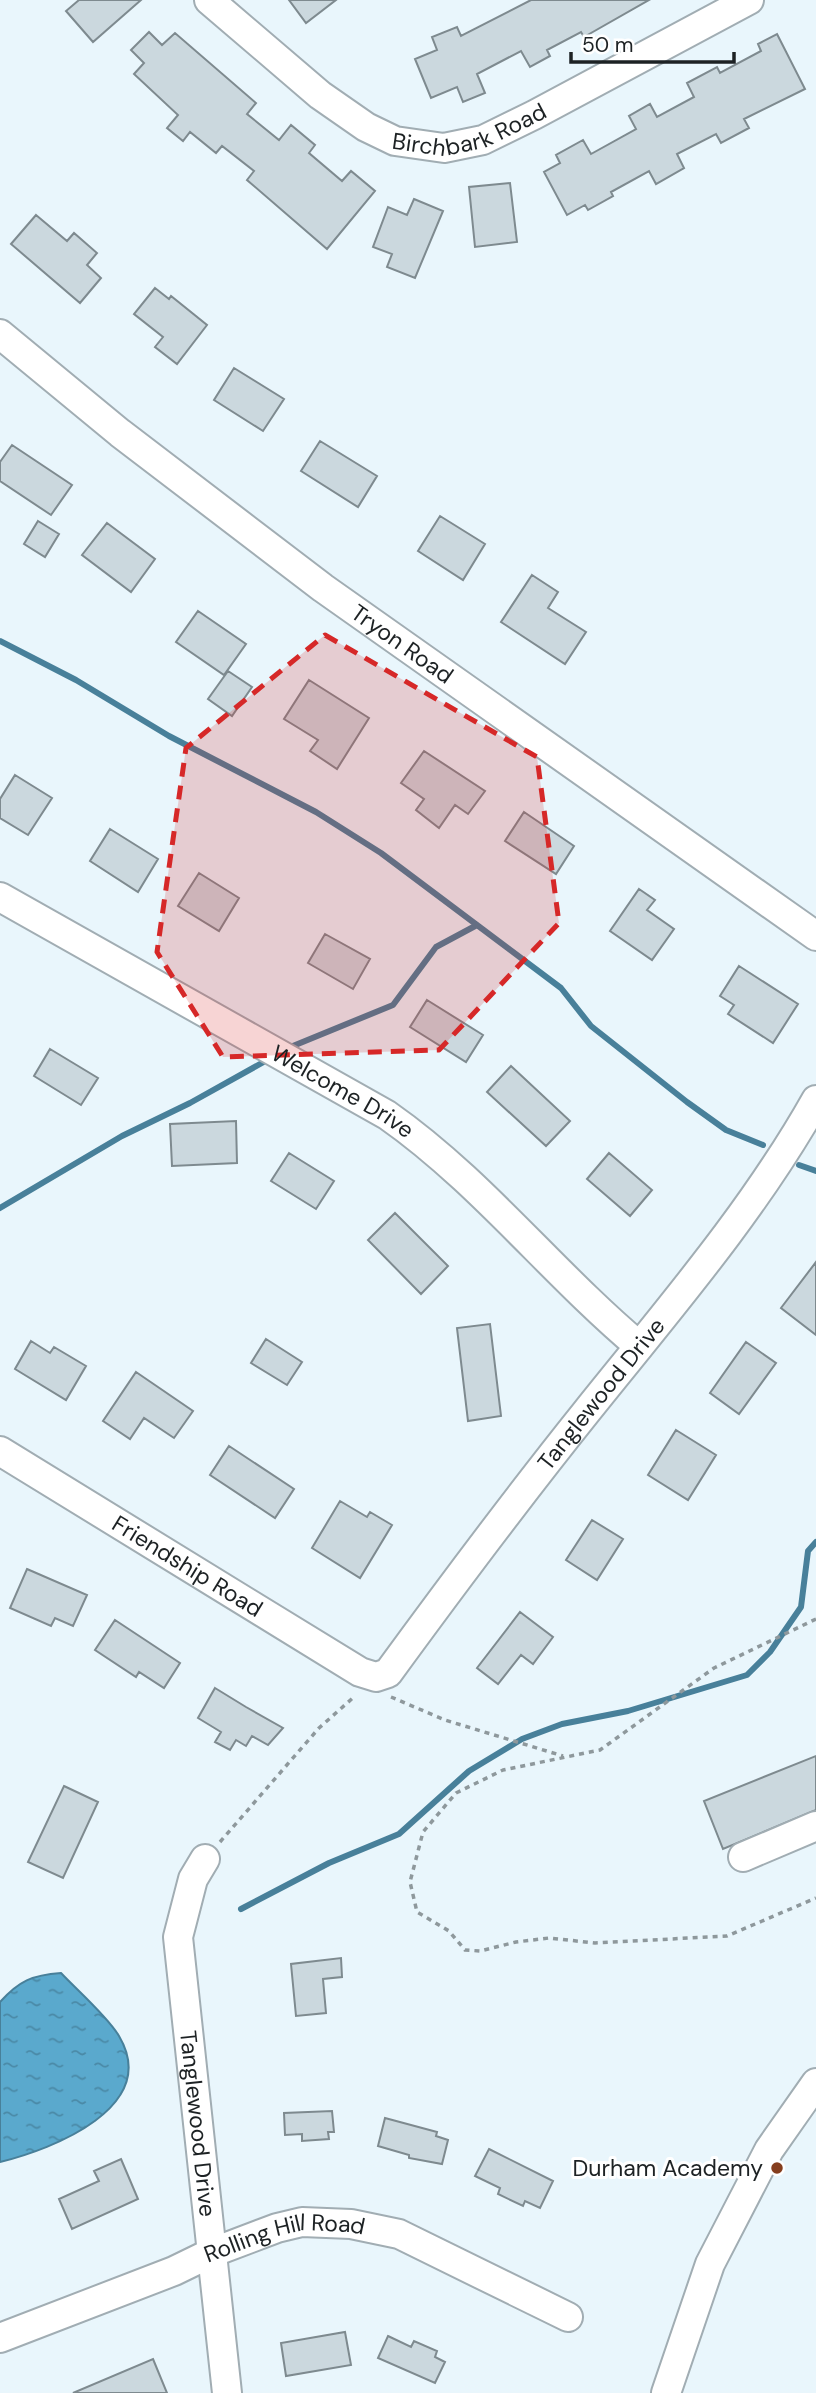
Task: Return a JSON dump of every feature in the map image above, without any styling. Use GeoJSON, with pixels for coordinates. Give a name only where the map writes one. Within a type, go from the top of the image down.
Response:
{"type":"FeatureCollection","features":[{"type":"Feature","properties":{"kind":"street","name":"Birchbark Road"},"geometry":{"type":"LineString","coordinates":[[209,0],[320,95],[366,127],[396,141],[444,148],[483,139],[534,115],[749,0]]}},
{"type":"Feature","properties":{"kind":"street","name":"Tryon Road"},"geometry":{"type":"LineString","coordinates":[[0,334],[120,433],[323,588],[816,936]]}},
{"type":"Feature","properties":{"kind":"street","name":"Welcome Drive"},"geometry":{"type":"LineString","coordinates":[[0,897],[387,1115],[443,1159],[594,1308],[639,1346]]}},
{"type":"Feature","properties":{"kind":"street","name":"Tanglewood Drive"},"geometry":{"type":"LineString","coordinates":[[376,1677],[387,1673],[530,1482],[639,1346],[775,1167],[816,1100]]}},
{"type":"Feature","properties":{"kind":"street","name":"Friendship Road"},"geometry":{"type":"LineString","coordinates":[[0,1451],[360,1672],[376,1677]]}},
{"type":"Feature","properties":{"kind":"street"},"geometry":{"type":"LineString","coordinates":[[743,1857],[816,1826]]}},
{"type":"Feature","properties":{"kind":"street","name":"Tanglewood Drive"},"geometry":{"type":"LineString","coordinates":[[205,1859],[193,1879],[178,1937],[227,2393]]}},
{"type":"Feature","properties":{"kind":"street"},"geometry":{"type":"LineString","coordinates":[[666,2393],[710,2264],[763,2161],[816,2083]]}},
{"type":"Feature","properties":{"kind":"street","name":"Rolling Hill Road"},"geometry":{"type":"LineString","coordinates":[[0,2338],[174,2271],[211,2253],[277,2228],[302,2222],[370,2227],[399,2234],[568,2317]]}},
{"type":"Feature","properties":{"kind":"path"},"geometry":{"type":"LineString","coordinates":[[816,1619],[714,1668],[600,1750],[503,1770],[456,1793],[423,1832],[410,1882],[417,1912],[449,1931],[465,1950],[480,1951],[516,1941],[549,1938],[595,1942],[727,1936],[816,1898]]}},
{"type":"Feature","properties":{"kind":"path"},"geometry":{"type":"LineString","coordinates":[[205,1859],[319,1728],[376,1677],[392,1698],[434,1716],[565,1756]]}},
{"type":"Feature","properties":{"kind":"highlighted area"},"geometry":{"type":"Polygon","coordinates":[[[325,635],[537,757],[559,923],[439,1050],[223,1057],[157,952],[186,748],[325,635]]]}},
{"type":"Feature","properties":{"kind":"water"},"geometry":{"type":"Polygon","coordinates":[[[61,1973],[100,2012],[119,2036],[128,2061],[126,2084],[114,2104],[95,2121],[47,2147],[0,2162],[0,2002],[27,1980],[61,1973]]]}},
{"type":"Feature","properties":{"kind":"building"},"geometry":{"type":"Polygon","coordinates":[[[79,0],[141,0],[93,42],[66,11],[79,0]]]}},
{"type":"Feature","properties":{"kind":"building"},"geometry":{"type":"Polygon","coordinates":[[[289,0],[336,0],[306,23],[289,0]]]}},
{"type":"Feature","properties":{"kind":"building"},"geometry":{"type":"Polygon","coordinates":[[[531,0],[649,0],[584,37],[581,32],[547,50],[550,56],[530,67],[521,51],[477,74],[485,93],[463,102],[457,87],[431,98],[415,59],[437,50],[432,37],[457,27],[461,36],[531,0]]]}},
{"type":"Feature","properties":{"kind":"building"},"geometry":{"type":"Polygon","coordinates":[[[149,32],[162,45],[175,33],[256,103],[247,114],[279,140],[291,125],[315,145],[309,153],[342,181],[351,171],[375,191],[327,249],[247,180],[254,171],[222,146],[216,153],[190,132],[183,141],[167,128],[178,115],[134,74],[144,63],[131,50],[149,32]]]}},
{"type":"Feature","properties":{"kind":"building"},"geometry":{"type":"Polygon","coordinates":[[[777,34],[805,89],[744,119],[749,128],[721,143],[716,134],[677,154],[684,168],[656,184],[649,171],[611,192],[613,196],[588,210],[585,205],[567,215],[544,172],[560,163],[556,155],[583,140],[591,154],[636,129],[629,116],[650,104],[657,117],[694,97],[687,83],[717,67],[720,73],[761,51],[758,44],[777,34]]]}},
{"type":"Feature","properties":{"kind":"building"},"geometry":{"type":"Polygon","coordinates":[[[510,183],[517,242],[475,247],[469,187],[510,183]]]}},
{"type":"Feature","properties":{"kind":"building"},"geometry":{"type":"Polygon","coordinates":[[[414,199],[443,211],[415,278],[387,267],[392,254],[373,247],[388,207],[407,215],[414,199]]]}},
{"type":"Feature","properties":{"kind":"building"},"geometry":{"type":"Polygon","coordinates":[[[36,215],[67,241],[74,233],[97,253],[87,265],[101,278],[80,303],[11,244],[36,215]]]}},
{"type":"Feature","properties":{"kind":"building"},"geometry":{"type":"Polygon","coordinates":[[[155,288],[169,299],[171,296],[207,325],[177,364],[155,347],[163,337],[134,314],[155,288]]]}},
{"type":"Feature","properties":{"kind":"building"},"geometry":{"type":"Polygon","coordinates":[[[234,368],[284,399],[263,431],[214,400],[234,368]]]}},
{"type":"Feature","properties":{"kind":"building"},"geometry":{"type":"Polygon","coordinates":[[[320,441],[377,476],[358,507],[301,471],[320,441]]]}},
{"type":"Feature","properties":{"kind":"building"},"geometry":{"type":"Polygon","coordinates":[[[12,445],[72,485],[51,515],[0,481],[0,462],[12,445]]]}},
{"type":"Feature","properties":{"kind":"building"},"geometry":{"type":"Polygon","coordinates":[[[440,516],[485,544],[463,580],[418,551],[440,516]]]}},
{"type":"Feature","properties":{"kind":"building"},"geometry":{"type":"Polygon","coordinates":[[[38,521],[59,534],[45,557],[24,544],[38,521]]]}},
{"type":"Feature","properties":{"kind":"building"},"geometry":{"type":"Polygon","coordinates":[[[107,523],[155,559],[131,592],[82,555],[107,523]]]}},
{"type":"Feature","properties":{"kind":"building"},"geometry":{"type":"Polygon","coordinates":[[[532,575],[558,592],[548,608],[586,632],[565,664],[501,622],[532,575]]]}},
{"type":"Feature","properties":{"kind":"building"},"geometry":{"type":"Polygon","coordinates":[[[198,611],[246,644],[224,675],[176,642],[198,611]]]}},
{"type":"Feature","properties":{"kind":"building"},"geometry":{"type":"Polygon","coordinates":[[[228,671],[252,687],[232,716],[208,699],[228,671]]]}},
{"type":"Feature","properties":{"kind":"building"},"geometry":{"type":"Polygon","coordinates":[[[309,680],[369,718],[337,769],[310,751],[318,740],[284,719],[309,680]]]}},
{"type":"Feature","properties":{"kind":"building"},"geometry":{"type":"Polygon","coordinates":[[[424,751],[485,791],[468,814],[455,805],[439,828],[416,810],[424,799],[401,783],[424,751]]]}},
{"type":"Feature","properties":{"kind":"building"},"geometry":{"type":"Polygon","coordinates":[[[15,775],[52,798],[28,835],[0,818],[0,799],[15,775]]]}},
{"type":"Feature","properties":{"kind":"building"},"geometry":{"type":"Polygon","coordinates":[[[524,812],[574,846],[556,874],[505,841],[524,812]]]}},
{"type":"Feature","properties":{"kind":"building"},"geometry":{"type":"Polygon","coordinates":[[[110,829],[158,859],[138,892],[90,861],[110,829]]]}},
{"type":"Feature","properties":{"kind":"building"},"geometry":{"type":"Polygon","coordinates":[[[199,873],[239,898],[219,931],[178,906],[199,873]]]}},
{"type":"Feature","properties":{"kind":"building"},"geometry":{"type":"Polygon","coordinates":[[[639,889],[655,900],[647,910],[674,929],[652,960],[610,931],[639,889]]]}},
{"type":"Feature","properties":{"kind":"building"},"geometry":{"type":"Polygon","coordinates":[[[325,934],[370,959],[353,989],[308,963],[325,934]]]}},
{"type":"Feature","properties":{"kind":"building"},"geometry":{"type":"Polygon","coordinates":[[[739,966],[798,1004],[773,1043],[728,1014],[734,1005],[720,996],[739,966]]]}},
{"type":"Feature","properties":{"kind":"building"},"geometry":{"type":"Polygon","coordinates":[[[427,1000],[483,1035],[466,1062],[410,1027],[427,1000]]]}},
{"type":"Feature","properties":{"kind":"building"},"geometry":{"type":"Polygon","coordinates":[[[50,1049],[98,1078],[81,1105],[34,1076],[50,1049]]]}},
{"type":"Feature","properties":{"kind":"building"},"geometry":{"type":"Polygon","coordinates":[[[511,1066],[570,1121],[546,1146],[487,1092],[511,1066]]]}},
{"type":"Feature","properties":{"kind":"building"},"geometry":{"type":"Polygon","coordinates":[[[236,1121],[237,1163],[172,1166],[170,1124],[236,1121]]]}},
{"type":"Feature","properties":{"kind":"building"},"geometry":{"type":"Polygon","coordinates":[[[289,1153],[334,1181],[316,1209],[271,1181],[289,1153]]]}},
{"type":"Feature","properties":{"kind":"building"},"geometry":{"type":"Polygon","coordinates":[[[609,1153],[652,1190],[630,1216],[587,1179],[609,1153]]]}},
{"type":"Feature","properties":{"kind":"building"},"geometry":{"type":"Polygon","coordinates":[[[395,1213],[448,1266],[421,1294],[368,1240],[395,1213]]]}},
{"type":"Feature","properties":{"kind":"building"},"geometry":{"type":"Polygon","coordinates":[[[816,1262],[816,1335],[781,1308],[816,1262]]]}},
{"type":"Feature","properties":{"kind":"building"},"geometry":{"type":"Polygon","coordinates":[[[490,1324],[501,1416],[468,1421],[457,1328],[490,1324]]]}},
{"type":"Feature","properties":{"kind":"building"},"geometry":{"type":"Polygon","coordinates":[[[266,1339],[302,1362],[287,1385],[251,1363],[266,1339]]]}},
{"type":"Feature","properties":{"kind":"building"},"geometry":{"type":"Polygon","coordinates":[[[31,1341],[50,1353],[54,1347],[86,1366],[66,1400],[15,1369],[31,1341]]]}},
{"type":"Feature","properties":{"kind":"building"},"geometry":{"type":"Polygon","coordinates":[[[746,1342],[776,1363],[739,1414],[710,1393],[746,1342]]]}},
{"type":"Feature","properties":{"kind":"building"},"geometry":{"type":"Polygon","coordinates":[[[136,1372],[193,1411],[174,1438],[144,1418],[130,1439],[103,1421],[136,1372]]]}},
{"type":"Feature","properties":{"kind":"building"},"geometry":{"type":"Polygon","coordinates":[[[676,1430],[716,1455],[688,1500],[648,1475],[676,1430]]]}},
{"type":"Feature","properties":{"kind":"building"},"geometry":{"type":"Polygon","coordinates":[[[229,1446],[294,1489],[275,1518],[210,1475],[229,1446]]]}},
{"type":"Feature","properties":{"kind":"building"},"geometry":{"type":"Polygon","coordinates":[[[340,1501],[367,1517],[370,1512],[392,1525],[360,1578],[312,1548],[340,1501]]]}},
{"type":"Feature","properties":{"kind":"building"},"geometry":{"type":"Polygon","coordinates":[[[592,1520],[623,1539],[597,1580],[566,1560],[592,1520]]]}},
{"type":"Feature","properties":{"kind":"building"},"geometry":{"type":"Polygon","coordinates":[[[27,1569],[87,1595],[73,1626],[55,1618],[51,1626],[10,1608],[27,1569]]]}},
{"type":"Feature","properties":{"kind":"building"},"geometry":{"type":"Polygon","coordinates":[[[520,1612],[553,1637],[533,1664],[521,1655],[498,1684],[477,1668],[520,1612]]]}},
{"type":"Feature","properties":{"kind":"building"},"geometry":{"type":"Polygon","coordinates":[[[115,1620],[180,1663],[164,1688],[139,1672],[136,1677],[95,1650],[115,1620]]]}},
{"type":"Feature","properties":{"kind":"building"},"geometry":{"type":"Polygon","coordinates":[[[215,1688],[283,1728],[268,1745],[252,1736],[246,1746],[236,1740],[230,1750],[215,1742],[221,1732],[198,1718],[215,1688]]]}},
{"type":"Feature","properties":{"kind":"building"},"geometry":{"type":"Polygon","coordinates":[[[816,1756],[816,1810],[723,1849],[704,1801],[816,1756]]]}},
{"type":"Feature","properties":{"kind":"building"},"geometry":{"type":"Polygon","coordinates":[[[64,1786],[98,1802],[63,1878],[28,1862],[64,1786]]]}},
{"type":"Feature","properties":{"kind":"building"},"geometry":{"type":"Polygon","coordinates":[[[341,1958],[342,1977],[323,1979],[326,2013],[296,2016],[291,1964],[341,1958]]]}},
{"type":"Feature","properties":{"kind":"building"},"geometry":{"type":"Polygon","coordinates":[[[332,2111],[334,2132],[328,2132],[329,2139],[302,2141],[302,2134],[285,2135],[284,2113],[332,2111]]]}},
{"type":"Feature","properties":{"kind":"building"},"geometry":{"type":"Polygon","coordinates":[[[385,2118],[437,2132],[436,2136],[448,2140],[442,2164],[409,2158],[409,2155],[378,2146],[385,2118]]]}},
{"type":"Feature","properties":{"kind":"building"},"geometry":{"type":"Polygon","coordinates":[[[489,2149],[553,2181],[540,2208],[525,2201],[523,2206],[498,2194],[500,2188],[475,2176],[489,2149]]]}},
{"type":"Feature","properties":{"kind":"building"},"geometry":{"type":"Polygon","coordinates":[[[121,2159],[138,2199],[72,2229],[59,2199],[99,2181],[94,2171],[121,2159]]]}},
{"type":"Feature","properties":{"kind":"building"},"geometry":{"type":"Polygon","coordinates":[[[345,2332],[351,2365],[286,2376],[281,2343],[345,2332]]]}},
{"type":"Feature","properties":{"kind":"building"},"geometry":{"type":"Polygon","coordinates":[[[388,2336],[411,2347],[414,2341],[437,2351],[435,2357],[445,2362],[435,2383],[378,2358],[388,2336]]]}},
{"type":"Feature","properties":{"kind":"building"},"geometry":{"type":"Polygon","coordinates":[[[153,2359],[167,2393],[73,2393],[153,2359]]]}},
{"type":"Feature","properties":{"kind":"waterway"},"geometry":{"type":"LineString","coordinates":[[0,641],[76,680],[169,736],[316,812],[381,853],[561,988],[591,1026],[687,1102],[726,1130],[763,1145]]}},
{"type":"Feature","properties":{"kind":"waterway"},"geometry":{"type":"LineString","coordinates":[[288,1048],[393,1005],[436,947],[477,925]]}},
{"type":"Feature","properties":{"kind":"waterway"},"geometry":{"type":"LineString","coordinates":[[0,1208],[122,1136],[190,1103],[269,1059]]}},
{"type":"Feature","properties":{"kind":"waterway"},"geometry":{"type":"LineString","coordinates":[[799,1165],[816,1171]]}},
{"type":"Feature","properties":{"kind":"waterway"},"geometry":{"type":"LineString","coordinates":[[241,1909],[329,1863],[399,1834],[469,1771],[522,1739],[562,1724],[628,1711],[747,1675],[770,1652],[801,1607],[808,1551],[816,1542]]}},
{"type":"Feature","properties":{"kind":"place","name":"Durham Academy"},"geometry":{"type":"Point","coordinates":[777,2168]}}]}
